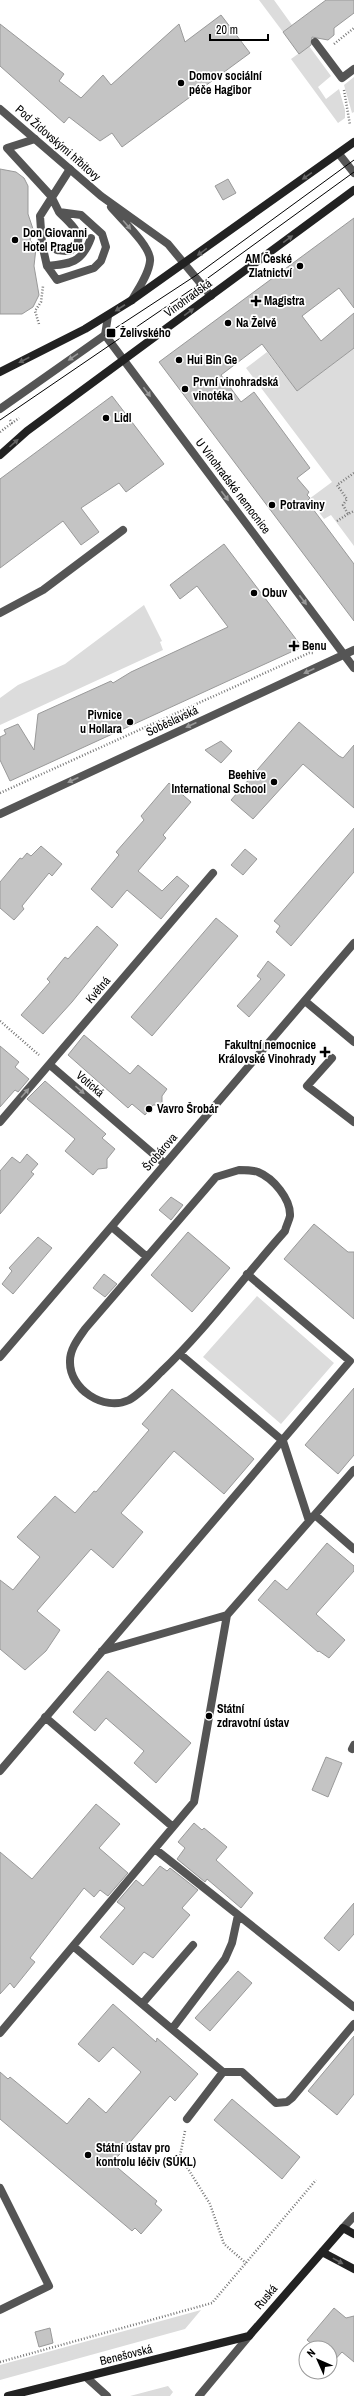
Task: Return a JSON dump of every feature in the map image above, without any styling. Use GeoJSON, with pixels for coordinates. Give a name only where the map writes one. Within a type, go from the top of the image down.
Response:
{"type":"FeatureCollection","features":[{"type":"Feature","properties":{"kind":"main road"},"geometry":{"type":"LineString","coordinates":[[0,372],[108,316],[186,264],[354,142]]}},
{"type":"Feature","properties":{"kind":"main road","name":"Vinohradská"},"geometry":{"type":"LineString","coordinates":[[0,455],[28,431],[354,190]]}},
{"type":"Feature","properties":{"kind":"main road"},"geometry":{"type":"LineString","coordinates":[[343,2228],[354,2234]]}},
{"type":"Feature","properties":{"kind":"main road","name":"Ruská"},"geometry":{"type":"LineString","coordinates":[[249,2336],[343,2228]]}},
{"type":"Feature","properties":{"kind":"main road"},"geometry":{"type":"LineString","coordinates":[[322,2252],[354,2269]]}},
{"type":"Feature","properties":{"kind":"main road","name":"Benešovská"},"geometry":{"type":"LineString","coordinates":[[8,2396],[249,2336]]}},
{"type":"Feature","properties":{"kind":"street"},"geometry":{"type":"LineString","coordinates":[[315,42],[342,78],[354,69]]}},
{"type":"Feature","properties":{"kind":"street","name":"Pod Židovskými hřbitovy"},"geometry":{"type":"LineString","coordinates":[[0,109],[101,196],[168,244],[211,296]]}},
{"type":"Feature","properties":{"kind":"street"},"geometry":{"type":"LineString","coordinates":[[36,139],[4,148],[51,196],[59,212],[76,230],[79,236],[78,243],[73,249],[67,252],[57,250]]}},
{"type":"Feature","properties":{"kind":"street"},"geometry":{"type":"LineString","coordinates":[[339,154],[354,173]]}},
{"type":"Feature","properties":{"kind":"street"},"geometry":{"type":"LineString","coordinates":[[59,212],[80,215],[102,234],[106,248],[101,261],[85,272],[57,280],[47,266],[42,244],[40,216],[51,196],[70,169]]}},
{"type":"Feature","properties":{"kind":"street","name":"Pod Židovskými hřbitovy"},"geometry":{"type":"LineString","coordinates":[[101,196],[143,243],[150,255],[149,265],[132,300]]}},
{"type":"Feature","properties":{"kind":"street"},"geometry":{"type":"LineString","coordinates":[[47,266],[71,264],[86,252],[90,238]]}},
{"type":"Feature","properties":{"kind":"street"},"geometry":{"type":"LineString","coordinates":[[0,409],[105,335],[108,316]]}},
{"type":"Feature","properties":{"kind":"street","name":"U Vinohradské nemocnice"},"geometry":{"type":"LineString","coordinates":[[105,335],[354,668]]}},
{"type":"Feature","properties":{"kind":"street"},"geometry":{"type":"LineString","coordinates":[[0,613],[43,590],[123,530]]}},
{"type":"Feature","properties":{"kind":"street","name":"Soběslavská"},"geometry":{"type":"LineString","coordinates":[[0,814],[354,650]]}},
{"type":"Feature","properties":{"kind":"street","name":"Květná"},"geometry":{"type":"LineString","coordinates":[[0,1122],[214,873]]}},
{"type":"Feature","properties":{"kind":"street","name":"Šrobárova"},"geometry":{"type":"LineString","coordinates":[[0,1357],[354,944]]}},
{"type":"Feature","properties":{"kind":"street"},"geometry":{"type":"LineString","coordinates":[[305,1001],[354,1042]]}},
{"type":"Feature","properties":{"kind":"street"},"geometry":{"type":"LineString","coordinates":[[332,1058],[307,1086],[354,1122]]}},
{"type":"Feature","properties":{"kind":"street","name":"Votická"},"geometry":{"type":"LineString","coordinates":[[50,1064],[165,1164]]}},
{"type":"Feature","properties":{"kind":"street"},"geometry":{"type":"LineString","coordinates":[[239,1170],[258,1172],[276,1185],[287,1202],[290,1216],[285,1231],[247,1274],[180,1354],[129,1400],[107,1403],[94,1399],[77,1383],[69,1363],[71,1353],[85,1329],[216,1177],[239,1170]]}},
{"type":"Feature","properties":{"kind":"street"},"geometry":{"type":"LineString","coordinates":[[112,1227],[147,1257]]}},
{"type":"Feature","properties":{"kind":"street"},"geometry":{"type":"LineString","coordinates":[[0,1771],[352,1361],[247,1274]]}},
{"type":"Feature","properties":{"kind":"street"},"geometry":{"type":"LineString","coordinates":[[180,1354],[283,1442],[312,1518],[354,1549]]}},
{"type":"Feature","properties":{"kind":"street"},"geometry":{"type":"LineString","coordinates":[[0,2033],[194,1802],[227,1615],[354,1470]]}},
{"type":"Feature","properties":{"kind":"street"},"geometry":{"type":"LineString","coordinates":[[102,1651],[227,1615]]}},
{"type":"Feature","properties":{"kind":"street"},"geometry":{"type":"LineString","coordinates":[[45,1717],[173,1827]]}},
{"type":"Feature","properties":{"kind":"street"},"geometry":{"type":"LineString","coordinates":[[155,1849],[354,2007]]}},
{"type":"Feature","properties":{"kind":"street"},"geometry":{"type":"LineString","coordinates":[[172,2029],[225,1959],[232,1943],[238,1915]]}},
{"type":"Feature","properties":{"kind":"street"},"geometry":{"type":"LineString","coordinates":[[142,2004],[193,1945]]}},
{"type":"Feature","properties":{"kind":"street"},"geometry":{"type":"LineString","coordinates":[[73,1946],[223,2072],[242,2072],[276,2103],[287,2102],[292,2098],[354,2024]]}},
{"type":"Feature","properties":{"kind":"street"},"geometry":{"type":"LineString","coordinates":[[187,2119],[223,2072]]}},
{"type":"Feature","properties":{"kind":"street"},"geometry":{"type":"LineString","coordinates":[[0,2188],[49,2286],[0,2310]]}},
{"type":"Feature","properties":{"kind":"street","name":"Ruská"},"geometry":{"type":"LineString","coordinates":[[343,2228],[354,2216]]}},
{"type":"Feature","properties":{"kind":"street","name":"Ruská"},"geometry":{"type":"LineString","coordinates":[[198,2396],[249,2336]]}},
{"type":"Feature","properties":{"kind":"street"},"geometry":{"type":"LineString","coordinates":[[86,2376],[107,2396]]}},
{"type":"Feature","properties":{"kind":"path"},"geometry":{"type":"LineString","coordinates":[[323,53],[354,28]]}},
{"type":"Feature","properties":{"kind":"path"},"geometry":{"type":"LineString","coordinates":[[342,78],[350,125]]}},
{"type":"Feature","properties":{"kind":"path"},"geometry":{"type":"LineString","coordinates":[[0,432],[12,423]]}},
{"type":"Feature","properties":{"kind":"path"},"geometry":{"type":"LineString","coordinates":[[348,514],[343,505],[347,499],[337,485],[354,472]]}},
{"type":"Feature","properties":{"kind":"path"},"geometry":{"type":"LineString","coordinates":[[337,522],[354,511]]}},
{"type":"Feature","properties":{"kind":"path"},"geometry":{"type":"LineString","coordinates":[[0,793],[302,656],[314,653]]}},
{"type":"Feature","properties":{"kind":"path"},"geometry":{"type":"LineString","coordinates":[[0,1021],[50,1064]]}},
{"type":"Feature","properties":{"kind":"path"},"geometry":{"type":"LineString","coordinates":[[187,2119],[180,2156],[210,2204],[224,2244],[246,2263]]}},
{"type":"Feature","properties":{"kind":"path"},"geometry":{"type":"LineString","coordinates":[[0,2362],[212,2303],[316,2180]]}},
{"type":"Feature","properties":{"kind":"shaded area"},"geometry":{"type":"Polygon","coordinates":[[[259,0],[274,0],[292,25],[283,32],[259,0]]]}},
{"type":"Feature","properties":{"kind":"shaded area"},"geometry":{"type":"Polygon","coordinates":[[[309,46],[331,76],[318,87],[326,99],[339,89],[345,110],[345,118],[338,123],[291,59],[309,46]]]}},
{"type":"Feature","properties":{"kind":"shaded area"},"geometry":{"type":"Polygon","coordinates":[[[354,77],[354,112],[352,113],[344,85],[354,77]]]}},
{"type":"Feature","properties":{"kind":"shaded area"},"geometry":{"type":"Polygon","coordinates":[[[354,348],[354,546],[331,515],[324,519],[309,499],[332,482],[246,368],[267,352],[297,391],[354,348]]]}},
{"type":"Feature","properties":{"kind":"shaded area"},"geometry":{"type":"Polygon","coordinates":[[[144,605],[162,641],[160,642],[163,650],[0,725],[0,698],[18,685],[65,664],[144,605]]]}},
{"type":"Feature","properties":{"kind":"shaded area"},"geometry":{"type":"Polygon","coordinates":[[[257,1296],[334,1363],[281,1424],[203,1357],[257,1296]]]}},
{"type":"Feature","properties":{"kind":"shaded area"},"geometry":{"type":"Polygon","coordinates":[[[201,2310],[185,2329],[0,2380],[0,2365],[201,2310]]]}},
{"type":"Feature","properties":{"kind":"shaded area"},"geometry":{"type":"Polygon","coordinates":[[[168,2386],[173,2392],[170,2396],[130,2396],[168,2386]]]}},
{"type":"Feature","properties":{"kind":"building"},"geometry":{"type":"Polygon","coordinates":[[[326,0],[354,0],[354,13],[334,28],[334,35],[328,40],[312,37],[311,45],[299,54],[283,32],[326,0]]]}},
{"type":"Feature","properties":{"kind":"building"},"geometry":{"type":"Polygon","coordinates":[[[221,15],[250,53],[122,147],[112,133],[100,141],[69,117],[64,123],[0,66],[0,24],[64,74],[59,81],[81,98],[103,75],[111,85],[179,24],[185,42],[221,15]]]}},
{"type":"Feature","properties":{"kind":"building","name":"Don Giovanni Hotel Prague"},"geometry":{"type":"Polygon","coordinates":[[[0,169],[16,172],[24,178],[28,186],[28,214],[34,232],[30,240],[36,248],[34,266],[39,295],[33,307],[22,314],[0,314],[0,169]]]}},
{"type":"Feature","properties":{"kind":"building"},"geometry":{"type":"Polygon","coordinates":[[[228,179],[236,193],[223,200],[215,186],[228,179]]]}},
{"type":"Feature","properties":{"kind":"building"},"geometry":{"type":"Polygon","coordinates":[[[354,218],[354,308],[339,288],[302,316],[321,341],[354,313],[354,348],[297,391],[262,344],[221,375],[241,402],[254,392],[310,468],[297,478],[309,492],[307,495],[310,498],[307,501],[354,564],[354,621],[159,362],[354,218]]]}},
{"type":"Feature","properties":{"kind":"building"},"geometry":{"type":"Polygon","coordinates":[[[112,396],[164,464],[126,492],[119,483],[81,508],[99,532],[81,545],[63,521],[0,568],[0,479],[112,396]]]}},
{"type":"Feature","properties":{"kind":"building"},"geometry":{"type":"Polygon","coordinates":[[[224,544],[302,647],[10,781],[0,760],[0,737],[6,734],[4,730],[18,724],[34,750],[38,714],[111,681],[113,683],[131,672],[228,627],[197,586],[180,599],[170,585],[224,544]]]}},
{"type":"Feature","properties":{"kind":"building"},"geometry":{"type":"Polygon","coordinates":[[[299,722],[343,758],[354,745],[354,808],[303,764],[253,819],[231,800],[299,722]]]}},
{"type":"Feature","properties":{"kind":"building"},"geometry":{"type":"Polygon","coordinates":[[[221,741],[232,751],[221,763],[205,750],[221,741]]]}},
{"type":"Feature","properties":{"kind":"building"},"geometry":{"type":"Polygon","coordinates":[[[169,783],[191,802],[163,835],[166,838],[138,871],[162,891],[177,876],[189,886],[161,919],[127,890],[112,908],[91,889],[119,855],[116,852],[144,820],[141,816],[169,783]]]}},
{"type":"Feature","properties":{"kind":"building"},"geometry":{"type":"Polygon","coordinates":[[[354,828],[354,872],[291,946],[276,932],[280,926],[274,921],[354,828]]]}},
{"type":"Feature","properties":{"kind":"building"},"geometry":{"type":"Polygon","coordinates":[[[41,846],[62,864],[52,876],[49,873],[22,906],[24,909],[14,920],[0,908],[0,882],[20,858],[22,859],[27,853],[31,856],[41,846]]]}},
{"type":"Feature","properties":{"kind":"building"},"geometry":{"type":"Polygon","coordinates":[[[245,849],[257,859],[243,875],[231,865],[245,849]]]}},
{"type":"Feature","properties":{"kind":"building"},"geometry":{"type":"Polygon","coordinates":[[[216,918],[238,936],[152,1036],[131,1017],[216,918]]]}},
{"type":"Feature","properties":{"kind":"building"},"geometry":{"type":"Polygon","coordinates":[[[97,926],[118,945],[72,1002],[43,1034],[21,1015],[50,982],[47,979],[65,957],[68,959],[97,926]]]}},
{"type":"Feature","properties":{"kind":"building"},"geometry":{"type":"Polygon","coordinates":[[[268,961],[285,975],[249,1017],[237,1006],[261,979],[257,976],[268,961]]]}},
{"type":"Feature","properties":{"kind":"building"},"geometry":{"type":"Polygon","coordinates":[[[84,1035],[130,1074],[138,1065],[167,1089],[162,1096],[162,1105],[153,1105],[145,1115],[132,1104],[128,1108],[68,1055],[84,1035]]]}},
{"type":"Feature","properties":{"kind":"building"},"geometry":{"type":"Polygon","coordinates":[[[0,1046],[19,1062],[15,1067],[29,1079],[18,1092],[15,1090],[0,1107],[0,1046]]]}},
{"type":"Feature","properties":{"kind":"building"},"geometry":{"type":"Polygon","coordinates":[[[45,1081],[106,1134],[102,1138],[115,1149],[107,1159],[107,1168],[98,1169],[93,1175],[65,1151],[75,1139],[27,1099],[45,1081]]]}},
{"type":"Feature","properties":{"kind":"building"},"geometry":{"type":"Polygon","coordinates":[[[27,1154],[38,1164],[31,1172],[34,1174],[0,1214],[0,1171],[12,1157],[20,1163],[27,1154]]]}},
{"type":"Feature","properties":{"kind":"building"},"geometry":{"type":"Polygon","coordinates":[[[171,1197],[183,1205],[171,1220],[159,1210],[171,1197]]]}},
{"type":"Feature","properties":{"kind":"building"},"geometry":{"type":"Polygon","coordinates":[[[314,1224],[348,1252],[354,1252],[354,1319],[284,1259],[314,1224]]]}},
{"type":"Feature","properties":{"kind":"building"},"geometry":{"type":"Polygon","coordinates":[[[188,1232],[230,1268],[192,1312],[151,1275],[188,1232]]]}},
{"type":"Feature","properties":{"kind":"building"},"geometry":{"type":"Polygon","coordinates":[[[38,1237],[52,1248],[13,1294],[2,1284],[12,1271],[9,1268],[38,1237]]]}},
{"type":"Feature","properties":{"kind":"building"},"geometry":{"type":"Polygon","coordinates":[[[104,1274],[117,1284],[105,1297],[93,1288],[104,1274]]]}},
{"type":"Feature","properties":{"kind":"building"},"geometry":{"type":"Polygon","coordinates":[[[354,1388],[354,1455],[338,1474],[305,1445],[354,1388]]]}},
{"type":"Feature","properties":{"kind":"building"},"geometry":{"type":"Polygon","coordinates":[[[172,1389],[254,1459],[224,1494],[174,1451],[121,1513],[143,1532],[113,1568],[91,1549],[37,1611],[60,1630],[46,1651],[25,1670],[0,1649],[0,1580],[13,1590],[40,1557],[17,1537],[55,1496],[75,1513],[94,1491],[96,1492],[149,1430],[142,1424],[172,1389]]]}},
{"type":"Feature","properties":{"kind":"building"},"geometry":{"type":"Polygon","coordinates":[[[327,1543],[354,1566],[354,1571],[316,1614],[345,1640],[329,1658],[319,1651],[318,1652],[258,1600],[275,1580],[287,1590],[327,1543]]]}},
{"type":"Feature","properties":{"kind":"building"},"geometry":{"type":"Polygon","coordinates":[[[108,1671],[191,1743],[156,1783],[134,1763],[144,1751],[106,1718],[95,1731],[73,1712],[108,1671]]]}},
{"type":"Feature","properties":{"kind":"building"},"geometry":{"type":"Polygon","coordinates":[[[326,1757],[342,1763],[328,1797],[312,1790],[326,1757]]]}},
{"type":"Feature","properties":{"kind":"building"},"geometry":{"type":"Polygon","coordinates":[[[96,1804],[120,1824],[99,1848],[128,1873],[108,1896],[100,1890],[94,1897],[84,1888],[30,1958],[35,1962],[14,1988],[10,1983],[0,1994],[0,1852],[32,1879],[96,1804]]]}},
{"type":"Feature","properties":{"kind":"building"},"geometry":{"type":"Polygon","coordinates":[[[194,1823],[202,1830],[204,1828],[227,1847],[216,1860],[253,1893],[241,1908],[207,1879],[205,1882],[177,1859],[185,1848],[178,1842],[194,1823]]]}},
{"type":"Feature","properties":{"kind":"building"},"geometry":{"type":"Polygon","coordinates":[[[160,1866],[167,1871],[170,1868],[198,1890],[182,1908],[190,1915],[153,1958],[144,1952],[133,1965],[100,1937],[125,1908],[117,1902],[136,1880],[143,1886],[160,1866]]]}},
{"type":"Feature","properties":{"kind":"building"},"geometry":{"type":"Polygon","coordinates":[[[354,1903],[354,1934],[339,1951],[324,1938],[354,1903]]]}},
{"type":"Feature","properties":{"kind":"building"},"geometry":{"type":"Polygon","coordinates":[[[238,1971],[252,1983],[210,2031],[195,2018],[238,1971]]]}},
{"type":"Feature","properties":{"kind":"building"},"geometry":{"type":"Polygon","coordinates":[[[113,2004],[156,2042],[157,2038],[198,2074],[175,2101],[170,2096],[112,2163],[157,2201],[155,2204],[162,2210],[141,2234],[135,2228],[132,2231],[0,2119],[0,2072],[8,2079],[10,2077],[67,2124],[89,2098],[106,2113],[141,2072],[113,2047],[99,2062],[78,2044],[113,2004]]]}},
{"type":"Feature","properties":{"kind":"building"},"geometry":{"type":"Polygon","coordinates":[[[354,2036],[354,2094],[337,2115],[308,2091],[354,2036]]]}},
{"type":"Feature","properties":{"kind":"building"},"geometry":{"type":"Polygon","coordinates":[[[232,2099],[300,2157],[282,2179],[214,2120],[232,2099]]]}},
{"type":"Feature","properties":{"kind":"building"},"geometry":{"type":"Polygon","coordinates":[[[334,2308],[346,2318],[354,2316],[354,2362],[342,2352],[338,2356],[338,2340],[307,2340],[334,2308]]]}},
{"type":"Feature","properties":{"kind":"building"},"geometry":{"type":"Polygon","coordinates":[[[50,2328],[53,2343],[39,2347],[35,2332],[50,2328]]]}},
{"type":"Feature","properties":{"kind":"tram line"},"geometry":{"type":"LineString","coordinates":[[105,335],[195,276],[354,160]]}},
{"type":"Feature","properties":{"kind":"tram line"},"geometry":{"type":"LineString","coordinates":[[0,420],[201,283],[354,172]]}},
{"type":"Feature","properties":{"kind":"place","name":"Domov sociální péče Hagibor"},"geometry":{"type":"Point","coordinates":[181,83]}},
{"type":"Feature","properties":{"kind":"place","name":"Don Giovanni Hotel Prague"},"geometry":{"type":"Point","coordinates":[15,240]}},
{"type":"Feature","properties":{"kind":"place","name":"AM České Zlatnictví"},"geometry":{"type":"Point","coordinates":[300,266]}},
{"type":"Feature","properties":{"kind":"place","name":"Magistra"},"geometry":{"type":"Point","coordinates":[256,301]}},
{"type":"Feature","properties":{"kind":"place","name":"Na Želvě"},"geometry":{"type":"Point","coordinates":[228,323]}},
{"type":"Feature","properties":{"kind":"place","name":"Želivského"},"geometry":{"type":"Point","coordinates":[111,333]}},
{"type":"Feature","properties":{"kind":"place","name":"Hui Bin Ge"},"geometry":{"type":"Point","coordinates":[179,360]}},
{"type":"Feature","properties":{"kind":"place","name":"První vinohradská vinotéka"},"geometry":{"type":"Point","coordinates":[185,389]}},
{"type":"Feature","properties":{"kind":"place","name":"Lidl"},"geometry":{"type":"Point","coordinates":[106,418]}},
{"type":"Feature","properties":{"kind":"place","name":"Potraviny"},"geometry":{"type":"Point","coordinates":[272,505]}},
{"type":"Feature","properties":{"kind":"place","name":"Obuv"},"geometry":{"type":"Point","coordinates":[254,593]}},
{"type":"Feature","properties":{"kind":"place","name":"Benu"},"geometry":{"type":"Point","coordinates":[294,646]}},
{"type":"Feature","properties":{"kind":"place","name":"Pivnice u Hollara"},"geometry":{"type":"Point","coordinates":[130,722]}},
{"type":"Feature","properties":{"kind":"place","name":"Beehive International School"},"geometry":{"type":"Point","coordinates":[274,782]}},
{"type":"Feature","properties":{"kind":"place","name":"Fakultní nemocnice Královské Vinohrady"},"geometry":{"type":"Point","coordinates":[325,1052]}},
{"type":"Feature","properties":{"kind":"place","name":"Vavro Šrobár"},"geometry":{"type":"Point","coordinates":[149,1109]}},
{"type":"Feature","properties":{"kind":"place","name":"Státní zdravotní ústav"},"geometry":{"type":"Point","coordinates":[209,1716]}},
{"type":"Feature","properties":{"kind":"place","name":"Státní ústav pro kontrolu léčiv (SÚKL)"},"geometry":{"type":"Point","coordinates":[88,2155]}}]}
